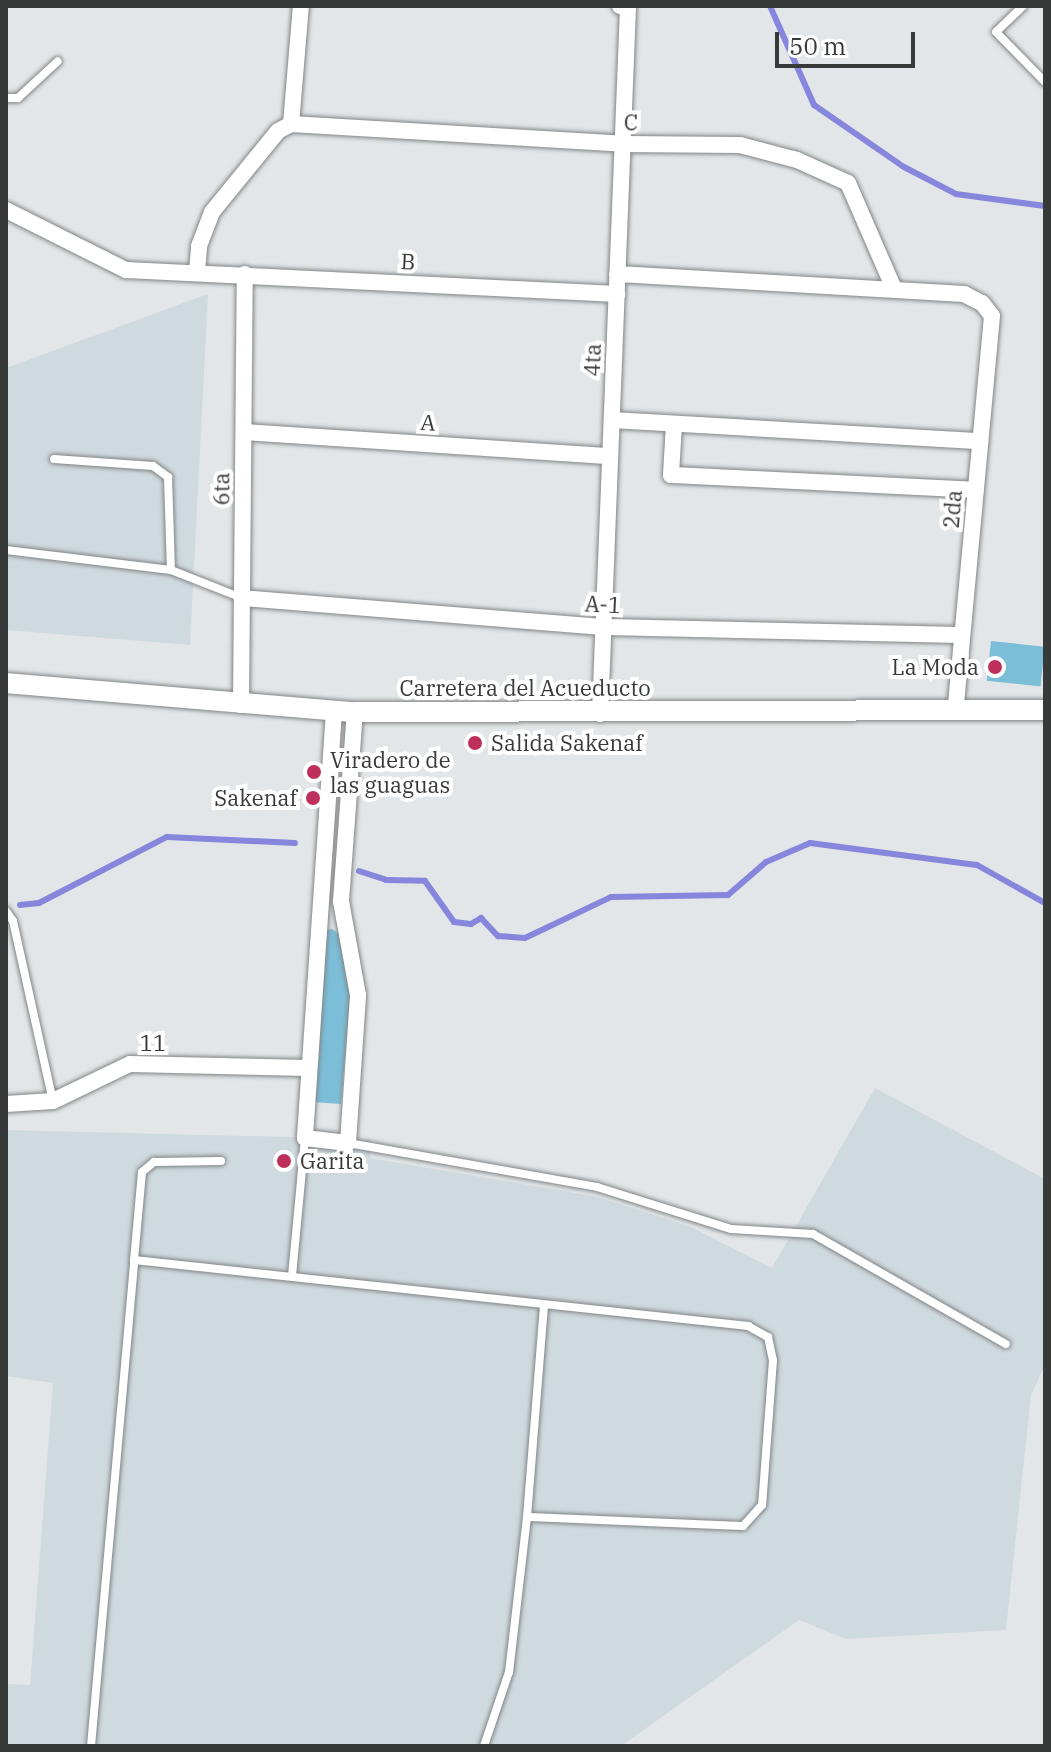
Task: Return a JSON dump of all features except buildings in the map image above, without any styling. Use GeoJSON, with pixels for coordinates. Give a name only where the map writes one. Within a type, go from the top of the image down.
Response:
{"type":"FeatureCollection","features":[{"type":"Feature","properties":{"kind":"street"},"geometry":{"type":"LineString","coordinates":[[197,271],[199,246],[212,212],[278,131],[291,124],[301,6]]}},
{"type":"Feature","properties":{"kind":"street"},"geometry":{"type":"LineString","coordinates":[[620,6],[628,7]]}},
{"type":"Feature","properties":{"kind":"street","name":"4ta"},"geometry":{"type":"LineString","coordinates":[[600,714],[628,7]]}},
{"type":"Feature","properties":{"kind":"street","name":"C"},"geometry":{"type":"LineString","coordinates":[[291,124],[623,144],[740,145],[797,160],[848,183],[894,289]]}},
{"type":"Feature","properties":{"kind":"street","name":"B"},"geometry":{"type":"LineString","coordinates":[[6,210],[126,270],[197,271],[617,294]]}},
{"type":"Feature","properties":{"kind":"street","name":"6ta"},"geometry":{"type":"LineString","coordinates":[[241,705],[245,274]]}},
{"type":"Feature","properties":{"kind":"street"},"geometry":{"type":"LineString","coordinates":[[617,274],[894,289]]}},
{"type":"Feature","properties":{"kind":"street","name":"2da"},"geometry":{"type":"LineString","coordinates":[[894,289],[964,294],[982,303],[992,316],[956,706]]}},
{"type":"Feature","properties":{"kind":"street"},"geometry":{"type":"LineString","coordinates":[[612,420],[980,441]]}},
{"type":"Feature","properties":{"kind":"street"},"geometry":{"type":"LineString","coordinates":[[674,424],[671,475],[976,490]]}},
{"type":"Feature","properties":{"kind":"street","name":"A"},"geometry":{"type":"LineString","coordinates":[[244,432],[610,456]]}},
{"type":"Feature","properties":{"kind":"street","name":"A-1"},"geometry":{"type":"LineString","coordinates":[[242,598],[604,627],[962,635]]}},
{"type":"Feature","properties":{"kind":"street","name":"Carretera del Acueducto"},"geometry":{"type":"LineString","coordinates":[[6,683],[241,705],[345,711],[600,714],[956,706],[1045,710]]}},
{"type":"Feature","properties":{"kind":"street"},"geometry":{"type":"LineString","coordinates":[[345,711],[341,901],[358,995],[348,1143],[305,1138],[308,1068],[345,711]]}},
{"type":"Feature","properties":{"kind":"street","name":"11"},"geometry":{"type":"LineString","coordinates":[[6,1104],[53,1101],[130,1064],[308,1068]]}},
{"type":"Feature","properties":{"kind":"lane"},"geometry":{"type":"LineString","coordinates":[[1023,6],[996,32],[1045,82]]}},
{"type":"Feature","properties":{"kind":"lane"},"geometry":{"type":"LineString","coordinates":[[6,98],[18,98],[58,61]]}},
{"type":"Feature","properties":{"kind":"lane"},"geometry":{"type":"LineString","coordinates":[[54,459],[153,466],[168,477],[171,570]]}},
{"type":"Feature","properties":{"kind":"lane"},"geometry":{"type":"LineString","coordinates":[[6,550],[171,570],[242,598]]}},
{"type":"Feature","properties":{"kind":"lane"},"geometry":{"type":"LineString","coordinates":[[6,911],[13,921],[53,1101]]}},
{"type":"Feature","properties":{"kind":"lane"},"geometry":{"type":"LineString","coordinates":[[292,1276],[305,1138]]}},
{"type":"Feature","properties":{"kind":"lane"},"geometry":{"type":"LineString","coordinates":[[348,1143],[597,1187],[731,1229],[813,1234],[1006,1344]]}},
{"type":"Feature","properties":{"kind":"lane"},"geometry":{"type":"LineString","coordinates":[[91,1746],[142,1172],[154,1162],[221,1161]]}},
{"type":"Feature","properties":{"kind":"lane"},"geometry":{"type":"LineString","coordinates":[[134,1260],[544,1307],[748,1326],[768,1337],[773,1360],[762,1505],[743,1526],[527,1517]]}},
{"type":"Feature","properties":{"kind":"lane"},"geometry":{"type":"LineString","coordinates":[[484,1746],[509,1672],[527,1517],[544,1307]]}},
{"type":"Feature","properties":{"kind":"shaded area"},"geometry":{"type":"Polygon","coordinates":[[[208,294],[190,645],[6,630],[6,368],[208,294]]]}},
{"type":"Feature","properties":{"kind":"shaded area"},"geometry":{"type":"Polygon","coordinates":[[[991,641],[1045,647],[1041,686],[987,681],[991,641]]]}},
{"type":"Feature","properties":{"kind":"shaded area"},"geometry":{"type":"Polygon","coordinates":[[[332,929],[340,935],[350,998],[341,1104],[313,1102],[327,930],[332,929]]]}},
{"type":"Feature","properties":{"kind":"shaded area"},"geometry":{"type":"Polygon","coordinates":[[[875,1088],[1045,1179],[1045,1365],[1031,1395],[1006,1630],[846,1639],[799,1620],[621,1746],[6,1746],[6,1684],[30,1685],[53,1383],[6,1376],[6,1130],[371,1139],[370,1158],[598,1197],[691,1227],[772,1268],[875,1088]]]}},
{"type":"Feature","properties":{"kind":"waterway"},"geometry":{"type":"LineString","coordinates":[[770,6],[814,105],[904,167],[956,194],[1045,206]]}},
{"type":"Feature","properties":{"kind":"waterway"},"geometry":{"type":"LineString","coordinates":[[20,905],[39,903],[167,837],[295,843]]}},
{"type":"Feature","properties":{"kind":"waterway"},"geometry":{"type":"LineString","coordinates":[[359,871],[386,880],[425,881],[454,922],[471,924],[481,918],[498,936],[525,938],[611,897],[728,895],[766,862],[810,843],[977,865],[1045,903]]}},
{"type":"Feature","properties":{"kind":"place","name":"La Moda"},"geometry":{"type":"Point","coordinates":[995,667]}},
{"type":"Feature","properties":{"kind":"place","name":"Salida Sakenaf"},"geometry":{"type":"Point","coordinates":[475,743]}},
{"type":"Feature","properties":{"kind":"place","name":"Viradero de las guaguas"},"geometry":{"type":"Point","coordinates":[314,772]}},
{"type":"Feature","properties":{"kind":"place","name":"Sakenaf"},"geometry":{"type":"Point","coordinates":[313,798]}},
{"type":"Feature","properties":{"kind":"place","name":"Garita"},"geometry":{"type":"Point","coordinates":[284,1161]}}]}
